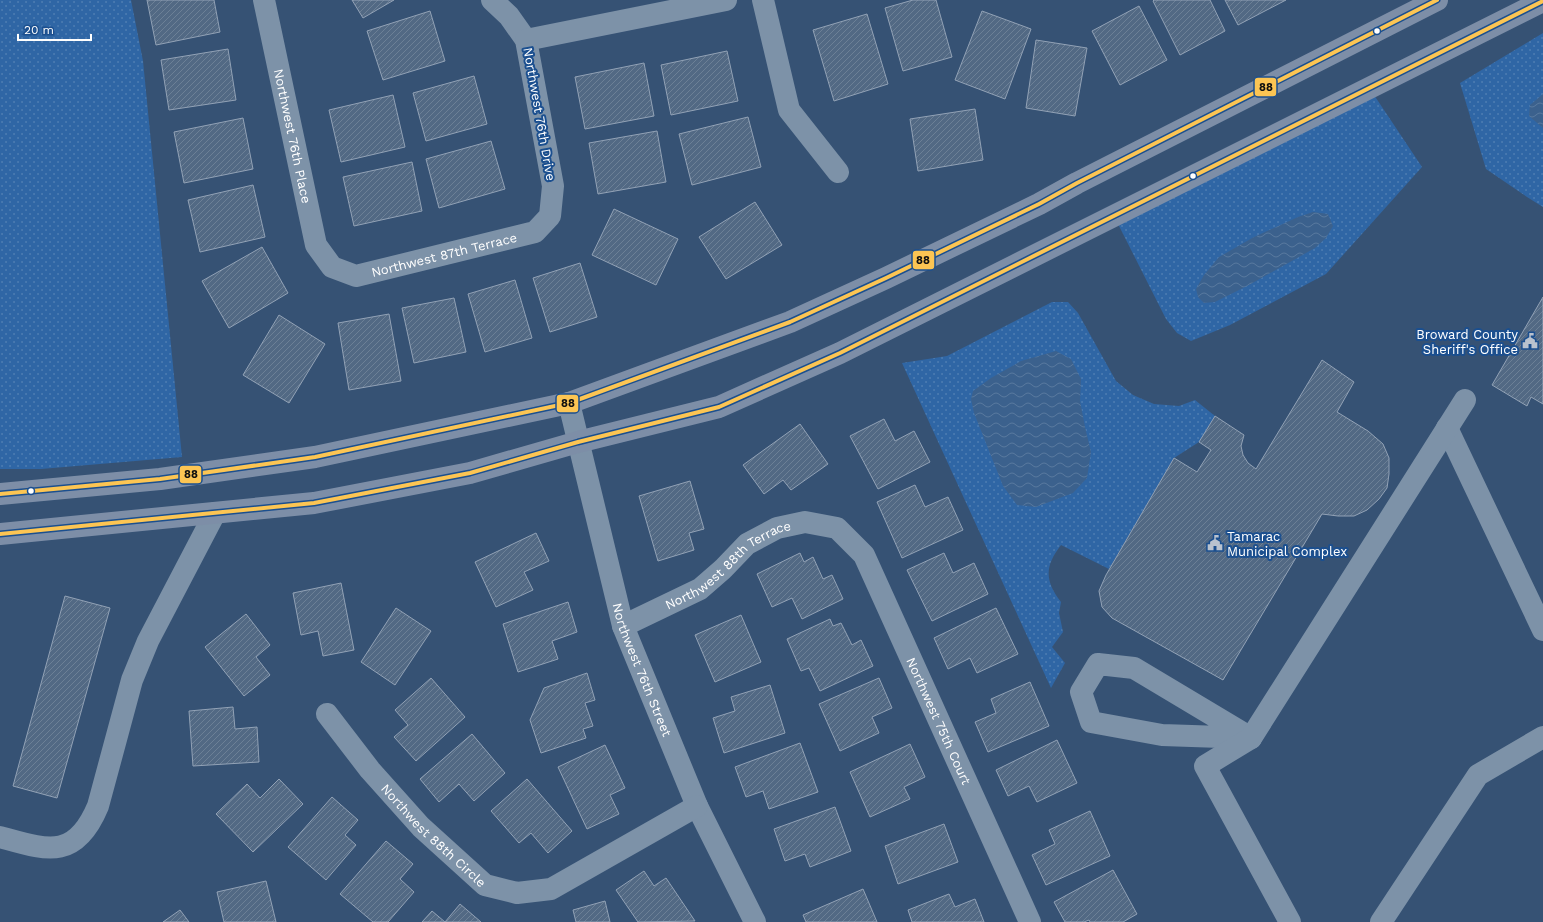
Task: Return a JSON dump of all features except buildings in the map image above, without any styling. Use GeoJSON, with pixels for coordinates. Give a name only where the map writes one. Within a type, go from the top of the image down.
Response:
{"type":"FeatureCollection","features":[{"type":"Feature","properties":{"kind":"main road"},"geometry":{"type":"LineString","coordinates":[[0,494],[160,479],[315,457],[569,404],[790,322],[886,278],[1039,204],[1077,183],[1437,0]]}},
{"type":"Feature","properties":{"kind":"main road"},"geometry":{"type":"LineString","coordinates":[[0,534],[321,502],[470,473],[578,442],[719,407],[840,353],[1543,1]]}},
{"type":"Feature","properties":{"kind":"street","name":"Northwest 76th Place"},"geometry":{"type":"LineString","coordinates":[[264,0],[316,245],[332,267]]}},
{"type":"Feature","properties":{"kind":"street","name":"Northwest 76th Drive"},"geometry":{"type":"LineString","coordinates":[[492,0],[509,16],[526,40],[553,186],[550,216]]}},
{"type":"Feature","properties":{"kind":"street"},"geometry":{"type":"LineString","coordinates":[[526,40],[726,0]]}},
{"type":"Feature","properties":{"kind":"street"},"geometry":{"type":"LineString","coordinates":[[763,0],[789,110],[838,172]]}},
{"type":"Feature","properties":{"kind":"street","name":"Northwest 87th Terrace"},"geometry":{"type":"LineString","coordinates":[[332,267],[356,276],[535,232],[550,216]]}},
{"type":"Feature","properties":{"kind":"street"},"geometry":{"type":"LineString","coordinates":[[1290,922],[1205,766],[1251,738],[1465,400]]}},
{"type":"Feature","properties":{"kind":"street","name":"Northwest 76th Street"},"geometry":{"type":"LineString","coordinates":[[569,404],[623,626],[697,806],[755,922]]}},
{"type":"Feature","properties":{"kind":"street"},"geometry":{"type":"LineString","coordinates":[[1447,428],[1543,630]]}},
{"type":"Feature","properties":{"kind":"street"},"geometry":{"type":"LineString","coordinates":[[0,837],[48,848],[62,846],[75,840],[84,833],[98,806],[132,680],[148,641],[215,513]]}},
{"type":"Feature","properties":{"kind":"street","name":"Northwest 88th Terrace"},"geometry":{"type":"LineString","coordinates":[[623,626],[700,589],[723,569],[747,544],[777,528],[805,522],[837,528]]}},
{"type":"Feature","properties":{"kind":"street","name":"Northwest 75th Court"},"geometry":{"type":"LineString","coordinates":[[837,528],[864,555],[1030,922]]}},
{"type":"Feature","properties":{"kind":"street"},"geometry":{"type":"LineString","coordinates":[[1098,664],[1134,668],[1251,738],[1162,735],[1091,722],[1081,692],[1098,664]]}},
{"type":"Feature","properties":{"kind":"street","name":"Northwest 88th Circle"},"geometry":{"type":"LineString","coordinates":[[327,714],[370,770],[421,827],[485,885],[517,893],[551,889],[697,806]]}},
{"type":"Feature","properties":{"kind":"street"},"geometry":{"type":"LineString","coordinates":[[1381,922],[1478,775],[1543,737]]}},
{"type":"Feature","properties":{"kind":"shaded area"},"geometry":{"type":"Polygon","coordinates":[[[0,0],[131,0],[143,61],[182,457],[41,469],[0,469],[0,0]]]}},
{"type":"Feature","properties":{"kind":"shaded area"},"geometry":{"type":"Polygon","coordinates":[[[1543,33],[1543,207],[1486,169],[1460,83],[1543,33]]]}},
{"type":"Feature","properties":{"kind":"shaded area"},"geometry":{"type":"Polygon","coordinates":[[[1374,95],[1422,167],[1326,274],[1230,325],[1191,341],[1177,333],[1166,319],[1117,222],[1374,95]]]}},
{"type":"Feature","properties":{"kind":"shaded area"},"geometry":{"type":"Polygon","coordinates":[[[1052,302],[1068,302],[1078,313],[1116,381],[1133,395],[1154,404],[1179,406],[1195,400],[1215,416],[1199,442],[1174,458],[1109,569],[1061,545],[1056,553],[1049,566],[1049,580],[1055,594],[1061,602],[1059,613],[1063,632],[1052,647],[1065,663],[1051,688],[902,363],[947,356],[1052,302]]]}},
{"type":"Feature","properties":{"kind":"water"},"geometry":{"type":"Polygon","coordinates":[[[1543,94],[1543,128],[1529,116],[1530,105],[1543,94]]]}},
{"type":"Feature","properties":{"kind":"water"},"geometry":{"type":"Polygon","coordinates":[[[1313,212],[1328,214],[1333,226],[1326,238],[1315,248],[1215,302],[1204,303],[1198,297],[1196,289],[1204,275],[1219,257],[1254,237],[1298,217],[1313,212]]]}},
{"type":"Feature","properties":{"kind":"water"},"geometry":{"type":"Polygon","coordinates":[[[1056,351],[1071,359],[1081,379],[1080,401],[1091,452],[1087,478],[1073,493],[1036,507],[1017,505],[1003,486],[974,413],[971,399],[973,391],[991,378],[1021,361],[1056,351]]]}},
{"type":"Feature","properties":{"kind":"transit line","name":"88"},"geometry":{"type":"LineString","coordinates":[[0,494],[160,479],[315,457],[569,403],[790,322],[886,278],[1039,204],[1077,183],[1437,0]]}},
{"type":"Feature","properties":{"kind":"transit line","name":"88"},"geometry":{"type":"LineString","coordinates":[[0,534],[314,503],[470,473],[578,442],[719,407],[840,353],[1543,1]]}},
{"type":"Feature","properties":{"kind":"place","name":"Broward County Sheriff's Office"},"geometry":{"type":"Point","coordinates":[1530,341]}},
{"type":"Feature","properties":{"kind":"place","name":"Tamarac Municipal Complex"},"geometry":{"type":"Point","coordinates":[1215,543]}}]}
